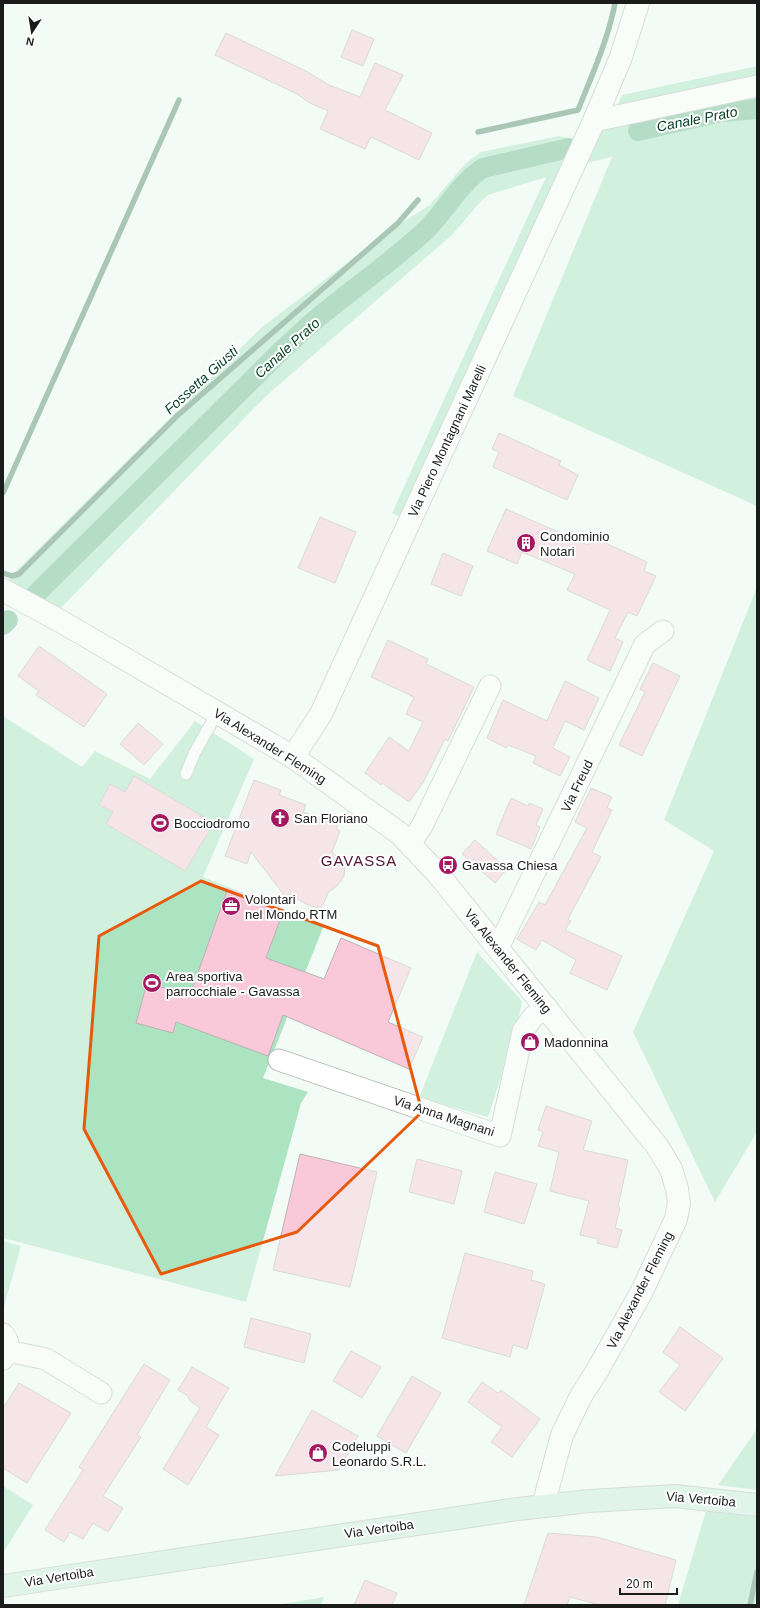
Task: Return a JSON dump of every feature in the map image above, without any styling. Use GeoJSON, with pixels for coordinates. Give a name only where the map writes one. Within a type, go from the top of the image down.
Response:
{"type":"FeatureCollection","features":[{"type":"Feature","properties":{"kind":"main road","name":"Via Vertoiba"},"geometry":{"type":"LineString","coordinates":[[3,1586],[543,1506],[634,1497],[675,1496],[705,1498],[757,1505]]}},
{"type":"Feature","properties":{"kind":"street","name":"Via Piero Montagnani Marelli"},"geometry":{"type":"LineString","coordinates":[[293,757],[321,714],[594,121],[622,57],[638,3]]}},
{"type":"Feature","properties":{"kind":"street"},"geometry":{"type":"LineString","coordinates":[[594,121],[757,86]]}},
{"type":"Feature","properties":{"kind":"street","name":"Via Alexander Fleming"},"geometry":{"type":"LineString","coordinates":[[3,590],[62,622],[293,757],[399,833],[438,874],[546,1007],[657,1146],[671,1168],[679,1203],[676,1219],[661,1254],[612,1345],[581,1396],[562,1435],[543,1506]]}},
{"type":"Feature","properties":{"kind":"street","name":"Via Freud"},"geometry":{"type":"LineString","coordinates":[[498,948],[645,644],[663,631]]}},
{"type":"Feature","properties":{"kind":"street"},"geometry":{"type":"LineString","coordinates":[[410,844],[422,826],[490,686]]}},
{"type":"Feature","properties":{"kind":"street","name":"Via Anna Magnani"},"geometry":{"type":"LineString","coordinates":[[279,1060],[500,1136],[523,1031],[533,1017],[546,1007]]}},
{"type":"Feature","properties":{"kind":"street"},"geometry":{"type":"LineString","coordinates":[[5,1348],[46,1359],[101,1393]]}},
{"type":"Feature","properties":{"kind":"lane"},"geometry":{"type":"LineString","coordinates":[[622,57],[646,3]]}},
{"type":"Feature","properties":{"kind":"lane"},"geometry":{"type":"LineString","coordinates":[[186,774],[195,752],[217,713]]}},
{"type":"Feature","properties":{"kind":"highlighted area"},"geometry":{"type":"Polygon","coordinates":[[[201,881],[378,946],[422,1112],[297,1232],[161,1274],[84,1129],[99,936],[201,881]]]}},
{"type":"Feature","properties":{"kind":"green space"},"geometry":{"type":"Polygon","coordinates":[[[757,66],[757,506],[513,396],[612,157],[573,166],[612,117],[622,95],[757,66]]]}},
{"type":"Feature","properties":{"kind":"green space"},"geometry":{"type":"Polygon","coordinates":[[[559,136],[568,138],[573,143],[403,518],[392,513],[546,177],[488,195],[481,201],[452,235],[267,395],[60,609],[8,579],[262,327],[396,226],[430,205],[466,163],[481,152],[559,136]]]}},
{"type":"Feature","properties":{"kind":"green space"},"geometry":{"type":"Polygon","coordinates":[[[757,587],[757,1132],[715,1202],[633,1032],[714,851],[664,820],[757,587]]]}},
{"type":"Feature","properties":{"kind":"green space","name":"Area sportiva parrocchiale - Gavassa"},"geometry":{"type":"Polygon","coordinates":[[[3,716],[82,767],[95,751],[150,779],[195,721],[254,759],[203,877],[324,925],[263,1078],[308,1092],[301,1103],[246,1302],[3,1238],[3,716]]]}},
{"type":"Feature","properties":{"kind":"green space"},"geometry":{"type":"Polygon","coordinates":[[[477,952],[522,1001],[517,1028],[488,1117],[419,1098],[477,952]]]}},
{"type":"Feature","properties":{"kind":"green space"},"geometry":{"type":"Polygon","coordinates":[[[3,1241],[21,1246],[3,1310],[3,1241]]]}},
{"type":"Feature","properties":{"kind":"green space"},"geometry":{"type":"Polygon","coordinates":[[[757,1429],[757,1490],[718,1485],[757,1429]]]}},
{"type":"Feature","properties":{"kind":"green space"},"geometry":{"type":"Polygon","coordinates":[[[3,1486],[33,1505],[3,1553],[3,1486]]]}},
{"type":"Feature","properties":{"kind":"green space"},"geometry":{"type":"Polygon","coordinates":[[[706,1511],[757,1517],[757,1605],[678,1605],[706,1511]]]}},
{"type":"Feature","properties":{"kind":"green space"},"geometry":{"type":"Polygon","coordinates":[[[324,1597],[321,1605],[277,1605],[324,1597]]]}},
{"type":"Feature","properties":{"kind":"building"},"geometry":{"type":"Polygon","coordinates":[[[352,30],[374,39],[363,66],[341,57],[352,30]]]}},
{"type":"Feature","properties":{"kind":"building"},"geometry":{"type":"Polygon","coordinates":[[[226,33],[306,71],[329,85],[360,97],[375,63],[403,75],[385,110],[432,133],[419,160],[371,137],[365,149],[320,129],[328,111],[310,103],[297,94],[215,55],[226,33]]]}},
{"type":"Feature","properties":{"kind":"building"},"geometry":{"type":"Polygon","coordinates":[[[499,433],[561,461],[559,465],[578,475],[567,500],[493,467],[499,452],[492,449],[499,433]]]}},
{"type":"Feature","properties":{"kind":"building"},"geometry":{"type":"Polygon","coordinates":[[[506,509],[588,545],[592,537],[647,562],[644,571],[656,576],[637,616],[628,612],[615,638],[623,642],[610,671],[587,660],[610,610],[567,590],[575,574],[522,552],[517,564],[487,551],[506,509]]]}},
{"type":"Feature","properties":{"kind":"building"},"geometry":{"type":"Polygon","coordinates":[[[320,517],[356,532],[335,583],[298,568],[320,517]]]}},
{"type":"Feature","properties":{"kind":"building"},"geometry":{"type":"Polygon","coordinates":[[[443,553],[473,566],[461,596],[431,584],[443,553]]]}},
{"type":"Feature","properties":{"kind":"building"},"geometry":{"type":"Polygon","coordinates":[[[388,640],[428,659],[426,664],[474,687],[448,741],[445,739],[424,781],[409,802],[382,783],[381,785],[365,773],[389,737],[409,751],[423,722],[406,714],[414,697],[371,677],[388,640]]]}},
{"type":"Feature","properties":{"kind":"building"},"geometry":{"type":"Polygon","coordinates":[[[39,646],[107,694],[84,727],[36,695],[39,691],[18,676],[39,646]]]}},
{"type":"Feature","properties":{"kind":"building"},"geometry":{"type":"Polygon","coordinates":[[[653,663],[680,676],[642,756],[619,745],[645,692],[640,689],[653,663]]]}},
{"type":"Feature","properties":{"kind":"building"},"geometry":{"type":"Polygon","coordinates":[[[565,681],[599,698],[584,730],[565,721],[553,748],[570,757],[560,776],[533,763],[536,756],[508,745],[506,748],[487,738],[503,700],[547,721],[565,681]]]}},
{"type":"Feature","properties":{"kind":"building"},"geometry":{"type":"Polygon","coordinates":[[[138,723],[163,744],[144,765],[120,744],[138,723]]]}},
{"type":"Feature","properties":{"kind":"building","name":"Bocciodromo"},"geometry":{"type":"Polygon","coordinates":[[[134,776],[214,823],[185,871],[106,824],[113,812],[99,805],[110,784],[125,792],[134,776]]]}},
{"type":"Feature","properties":{"kind":"building"},"geometry":{"type":"Polygon","coordinates":[[[254,780],[281,790],[279,795],[306,805],[303,812],[338,825],[336,829],[340,831],[332,852],[343,863],[345,869],[344,876],[338,885],[328,893],[321,909],[306,904],[289,894],[287,899],[251,852],[247,864],[225,856],[254,780]]]}},
{"type":"Feature","properties":{"kind":"building"},"geometry":{"type":"Polygon","coordinates":[[[591,788],[612,797],[607,808],[612,810],[592,852],[601,857],[568,919],[571,921],[565,930],[622,956],[607,990],[570,973],[576,960],[542,940],[536,950],[517,939],[539,902],[545,905],[587,828],[575,822],[591,788]]]}},
{"type":"Feature","properties":{"kind":"building"},"geometry":{"type":"Polygon","coordinates":[[[511,798],[528,806],[529,803],[543,809],[536,825],[540,827],[531,849],[496,834],[511,798]]]}},
{"type":"Feature","properties":{"kind":"building"},"geometry":{"type":"Polygon","coordinates":[[[475,840],[507,869],[495,883],[462,854],[475,840]]]}},
{"type":"Feature","properties":{"kind":"building"},"geometry":{"type":"Polygon","coordinates":[[[228,888],[284,909],[266,958],[324,979],[341,938],[411,968],[388,1022],[423,1037],[409,1069],[283,1015],[268,1056],[176,1022],[173,1033],[136,1023],[147,983],[190,995],[228,888]]]}},
{"type":"Feature","properties":{"kind":"building"},"geometry":{"type":"Polygon","coordinates":[[[546,1106],[592,1121],[583,1150],[628,1160],[615,1228],[622,1230],[617,1248],[597,1243],[598,1239],[580,1235],[589,1201],[550,1191],[559,1152],[538,1146],[543,1132],[538,1130],[546,1106]]]}},
{"type":"Feature","properties":{"kind":"building"},"geometry":{"type":"Polygon","coordinates":[[[300,1154],[377,1172],[350,1287],[273,1270],[300,1154]]]}},
{"type":"Feature","properties":{"kind":"building"},"geometry":{"type":"Polygon","coordinates":[[[417,1159],[462,1171],[454,1204],[409,1192],[417,1159]]]}},
{"type":"Feature","properties":{"kind":"building"},"geometry":{"type":"Polygon","coordinates":[[[495,1172],[537,1184],[524,1224],[484,1212],[495,1172]]]}},
{"type":"Feature","properties":{"kind":"building"},"geometry":{"type":"Polygon","coordinates":[[[465,1253],[533,1271],[531,1280],[545,1284],[527,1349],[513,1345],[510,1357],[442,1338],[465,1253]]]}},
{"type":"Feature","properties":{"kind":"building"},"geometry":{"type":"Polygon","coordinates":[[[251,1318],[311,1334],[304,1363],[244,1347],[251,1318]]]}},
{"type":"Feature","properties":{"kind":"building"},"geometry":{"type":"Polygon","coordinates":[[[680,1327],[723,1358],[685,1411],[659,1392],[680,1365],[663,1352],[680,1327]]]}},
{"type":"Feature","properties":{"kind":"building"},"geometry":{"type":"Polygon","coordinates":[[[351,1351],[381,1367],[362,1398],[333,1381],[351,1351]]]}},
{"type":"Feature","properties":{"kind":"building"},"geometry":{"type":"Polygon","coordinates":[[[144,1364],[170,1380],[137,1435],[141,1437],[103,1496],[123,1508],[108,1532],[93,1523],[83,1539],[70,1532],[64,1542],[45,1530],[83,1470],[79,1467],[144,1364]]]}},
{"type":"Feature","properties":{"kind":"building"},"geometry":{"type":"Polygon","coordinates":[[[192,1367],[229,1388],[206,1427],[219,1435],[188,1485],[163,1469],[200,1408],[190,1401],[188,1396],[178,1390],[192,1367]]]}},
{"type":"Feature","properties":{"kind":"building"},"geometry":{"type":"Polygon","coordinates":[[[412,1376],[441,1393],[406,1453],[377,1436],[412,1376]]]}},
{"type":"Feature","properties":{"kind":"building"},"geometry":{"type":"Polygon","coordinates":[[[482,1382],[498,1393],[501,1390],[540,1419],[512,1457],[491,1442],[502,1427],[468,1402],[482,1382]]]}},
{"type":"Feature","properties":{"kind":"building"},"geometry":{"type":"Polygon","coordinates":[[[19,1383],[71,1413],[27,1483],[3,1468],[3,1408],[19,1383]]]}},
{"type":"Feature","properties":{"kind":"building","name":"Codeluppi Leonardo S.R.L."},"geometry":{"type":"Polygon","coordinates":[[[312,1410],[358,1436],[339,1470],[275,1476],[312,1410]]]}},
{"type":"Feature","properties":{"kind":"building"},"geometry":{"type":"Polygon","coordinates":[[[548,1533],[597,1537],[676,1560],[665,1605],[600,1605],[570,1597],[567,1605],[524,1605],[548,1533]]]}},
{"type":"Feature","properties":{"kind":"building"},"geometry":{"type":"Polygon","coordinates":[[[365,1580],[397,1593],[392,1605],[354,1605],[365,1580]]]}},
{"type":"Feature","properties":{"kind":"waterway","name":"Fossetta Giusti"},"geometry":{"type":"LineString","coordinates":[[478,132],[578,110],[604,44],[615,3]]}},
{"type":"Feature","properties":{"kind":"waterway"},"geometry":{"type":"LineString","coordinates":[[3,493],[179,100]]}},
{"type":"Feature","properties":{"kind":"waterway","name":"Canale Prato"},"geometry":{"type":"LineString","coordinates":[[638,131],[721,112],[757,109]]}},
{"type":"Feature","properties":{"kind":"waterway","name":"Canale Prato"},"geometry":{"type":"LineString","coordinates":[[34,596],[284,348],[333,305],[387,263],[426,230],[474,174],[483,168],[569,148]]}},
{"type":"Feature","properties":{"kind":"waterway","name":"Fossetta Giusti"},"geometry":{"type":"LineString","coordinates":[[3,573],[12,576],[19,574],[177,416],[398,223],[418,200]]}},
{"type":"Feature","properties":{"kind":"waterway","name":"Canale Prato"},"geometry":{"type":"LineString","coordinates":[[3,625],[8,620]]}},
{"type":"Feature","properties":{"kind":"waterway"},"geometry":{"type":"LineString","coordinates":[[750,1605],[757,1572]]}},
{"type":"Feature","properties":{"kind":"place","name":"Condominio Notari"},"geometry":{"type":"Point","coordinates":[526,543]}},
{"type":"Feature","properties":{"kind":"place","name":"San Floriano"},"geometry":{"type":"Point","coordinates":[280,818]}},
{"type":"Feature","properties":{"kind":"place","name":"Bocciodromo"},"geometry":{"type":"Point","coordinates":[160,823]}},
{"type":"Feature","properties":{"kind":"place","name":"Gavassa Chiesa"},"geometry":{"type":"Point","coordinates":[448,865]}},
{"type":"Feature","properties":{"kind":"place","name":"Volontari nel Mondo RTM"},"geometry":{"type":"Point","coordinates":[231,906]}},
{"type":"Feature","properties":{"kind":"place","name":"Area sportiva parrocchiale - Gavassa"},"geometry":{"type":"Point","coordinates":[152,983]}},
{"type":"Feature","properties":{"kind":"place","name":"Madonnina"},"geometry":{"type":"Point","coordinates":[530,1042]}},
{"type":"Feature","properties":{"kind":"place","name":"Codeluppi Leonardo S.R.L."},"geometry":{"type":"Point","coordinates":[318,1453]}},
{"type":"Feature","properties":{"kind":"district","name":"GAVASSA"},"geometry":{"type":"Point","coordinates":[359,860]}}]}
